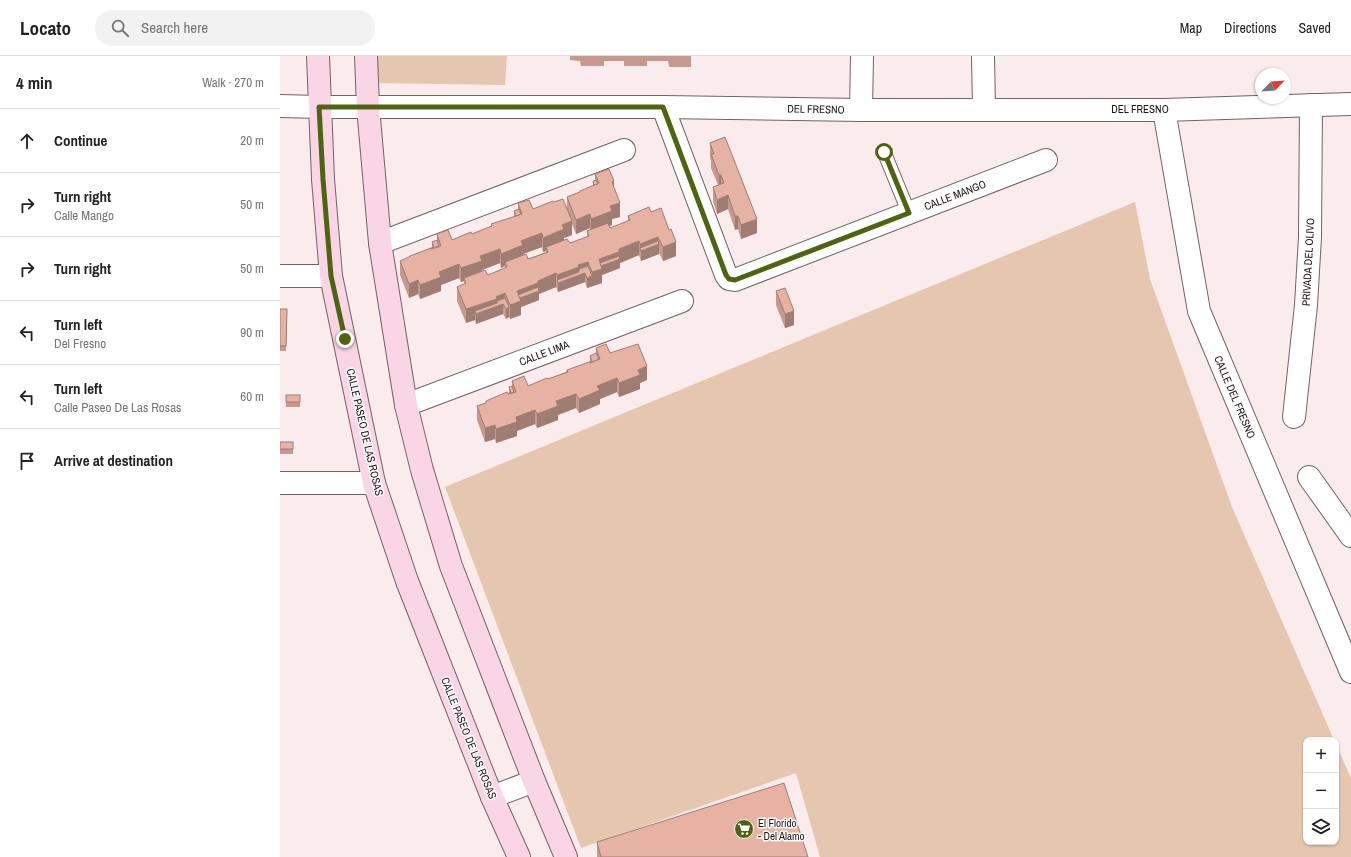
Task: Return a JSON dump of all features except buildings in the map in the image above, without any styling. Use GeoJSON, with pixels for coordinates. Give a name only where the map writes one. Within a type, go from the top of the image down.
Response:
{"type":"FeatureCollection","features":[{"type":"Feature","properties":{"kind":"street","name":"CALLE PASEO DE LAS ROSAS"},"geometry":{"type":"LineString","coordinates":[[318,56],[323,179],[331,276],[374,483],[407,581],[492,797],[519,857]]}},
{"type":"Feature","properties":{"kind":"street"},"geometry":{"type":"LineString","coordinates":[[366,56],[368,107],[380,243],[406,405],[422,470],[452,566],[534,781],[566,857]]}},
{"type":"Feature","properties":{"kind":"street"},"geometry":{"type":"LineString","coordinates":[[861,110],[862,56]]}},
{"type":"Feature","properties":{"kind":"street"},"geometry":{"type":"LineString","coordinates":[[983,56],[984,109]]}},
{"type":"Feature","properties":{"kind":"street","name":"DEL FRESNO"},"geometry":{"type":"LineString","coordinates":[[280,106],[663,107],[861,110],[1164,110],[1351,104]]}},
{"type":"Feature","properties":{"kind":"street","name":"PRIVADA DEL OLIVO"},"geometry":{"type":"LineString","coordinates":[[1294,417],[1306,305],[1310,237],[1311,105]]}},
{"type":"Feature","properties":{"kind":"street","name":"CALLE MANGO"},"geometry":{"type":"LineString","coordinates":[[663,107],[726,275],[729,279],[735,280],[1046,160]]}},
{"type":"Feature","properties":{"kind":"street","name":"CALLE DEL FRESNO"},"geometry":{"type":"LineString","coordinates":[[1164,110],[1199,311],[1351,672]]}},
{"type":"Feature","properties":{"kind":"street"},"geometry":{"type":"LineString","coordinates":[[380,243],[624,150]]}},
{"type":"Feature","properties":{"kind":"street"},"geometry":{"type":"LineString","coordinates":[[280,276],[331,276]]}},
{"type":"Feature","properties":{"kind":"street","name":"CALLE LIMA"},"geometry":{"type":"LineString","coordinates":[[406,405],[682,301]]}},
{"type":"Feature","properties":{"kind":"street"},"geometry":{"type":"LineString","coordinates":[[1309,476],[1351,536]]}},
{"type":"Feature","properties":{"kind":"street"},"geometry":{"type":"LineString","coordinates":[[280,483],[374,483]]}},
{"type":"Feature","properties":{"kind":"street"},"geometry":{"type":"LineString","coordinates":[[492,797],[534,781]]}},
{"type":"Feature","properties":{"kind":"lane"},"geometry":{"type":"LineString","coordinates":[[884,152],[909,213]]}},
{"type":"Feature","properties":{"kind":"shaded area"},"geometry":{"type":"Polygon","coordinates":[[[374,56],[507,56],[505,85],[373,83],[374,56]]]}},
{"type":"Feature","properties":{"kind":"shaded area"},"geometry":{"type":"Polygon","coordinates":[[[1135,202],[1150,279],[1232,507],[1333,737],[1303,737],[1303,845],[1339,845],[1339,751],[1351,778],[1351,857],[820,857],[796,773],[581,848],[445,487],[1135,202]]]}},
{"type":"Feature","properties":{"kind":"place","name":"El Florido - Del Alamo"},"geometry":{"type":"Point","coordinates":[744,829]}},
{"type":"Feature","properties":{"kind":"route"},"geometry":{"type":"LineString","coordinates":[[345,339],[331,276],[319,107],[663,107],[726,275],[729,279],[735,280],[909,213],[884,152]]}}]}
